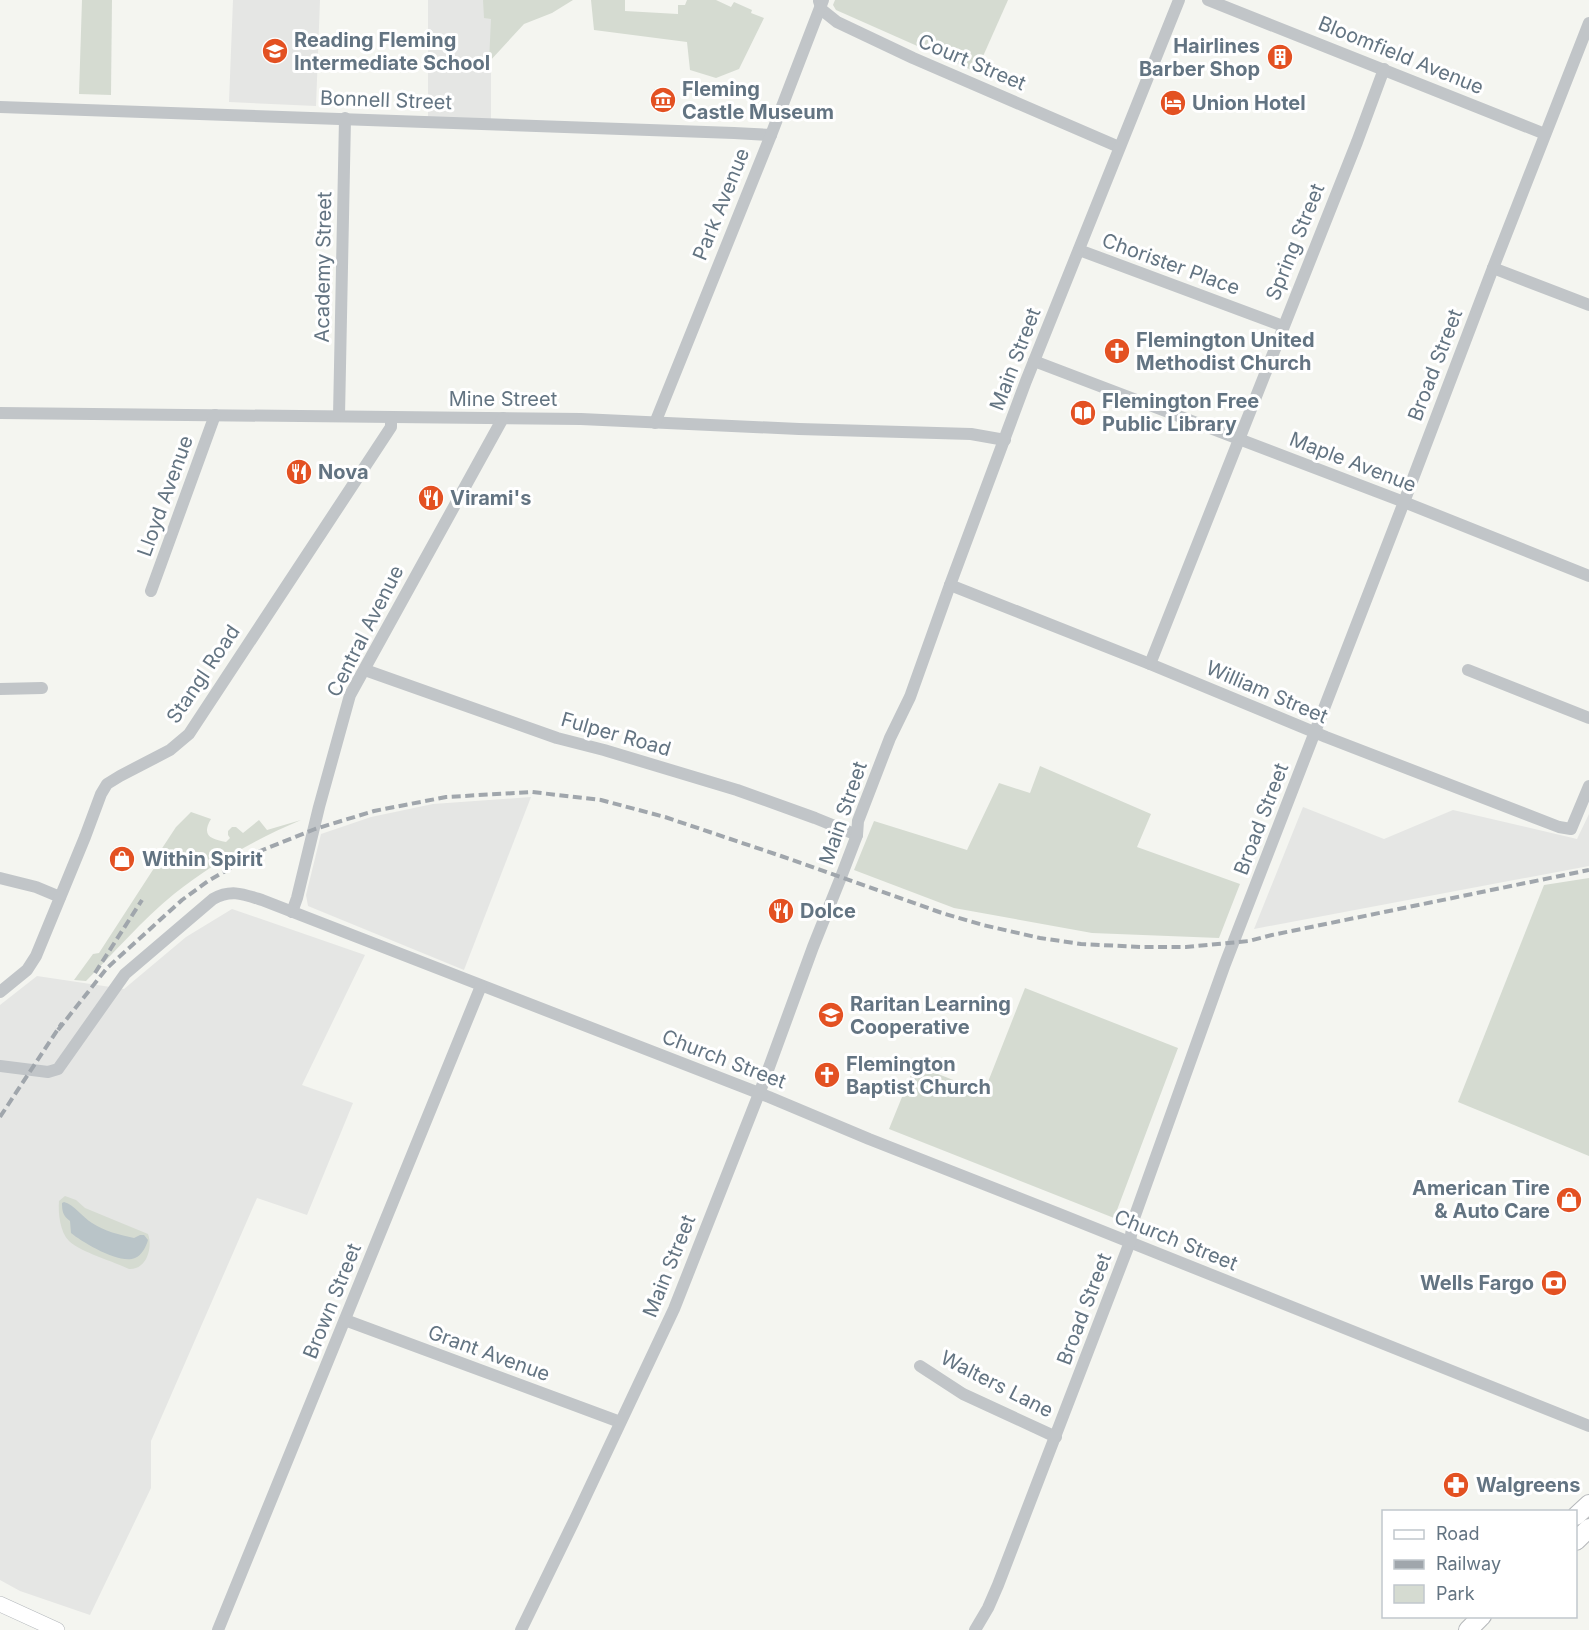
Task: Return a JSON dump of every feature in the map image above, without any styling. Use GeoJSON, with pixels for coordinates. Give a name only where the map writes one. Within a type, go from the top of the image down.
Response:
{"type":"FeatureCollection","features":[{"type":"Feature","properties":{"kind":"highway"},"geometry":{"type":"LineString","coordinates":[[1577,1514],[1589,1504]]}},
{"type":"Feature","properties":{"kind":"highway"},"geometry":{"type":"LineString","coordinates":[[1577,1538],[1589,1528]]}},
{"type":"Feature","properties":{"kind":"highway"},"geometry":{"type":"LineString","coordinates":[[1468,1630],[1481,1618]]}},
{"type":"Feature","properties":{"kind":"main road"},"geometry":{"type":"LineString","coordinates":[[0,1604],[57,1630]]}},
{"type":"Feature","properties":{"kind":"street","name":"Main Street"},"geometry":{"type":"LineString","coordinates":[[520,1630],[674,1309],[857,835],[858,822],[890,738],[910,697],[1034,361],[1179,0]]}},
{"type":"Feature","properties":{"kind":"street","name":"Bloomfield Avenue"},"geometry":{"type":"LineString","coordinates":[[1208,0],[1545,134]]}},
{"type":"Feature","properties":{"kind":"street","name":"Court Street"},"geometry":{"type":"LineString","coordinates":[[820,2],[822,10],[837,22],[1119,147]]}},
{"type":"Feature","properties":{"kind":"street","name":"Park Avenue"},"geometry":{"type":"LineString","coordinates":[[655,423],[771,135],[820,2]]}},
{"type":"Feature","properties":{"kind":"street","name":"Broad Street"},"geometry":{"type":"LineString","coordinates":[[975,1630],[998,1585],[1056,1437],[1130,1242],[1133,1221],[1208,1011],[1589,23]]}},
{"type":"Feature","properties":{"kind":"street","name":"Spring Street"},"geometry":{"type":"LineString","coordinates":[[1150,664],[1384,69]]}},
{"type":"Feature","properties":{"kind":"street","name":"Bonnell Street"},"geometry":{"type":"LineString","coordinates":[[0,106],[771,135]]}},
{"type":"Feature","properties":{"kind":"street","name":"Academy Street"},"geometry":{"type":"LineString","coordinates":[[339,416],[345,118]]}},
{"type":"Feature","properties":{"kind":"street","name":"Chorister Place"},"geometry":{"type":"LineString","coordinates":[[1079,250],[1283,326]]}},
{"type":"Feature","properties":{"kind":"street"},"geometry":{"type":"LineString","coordinates":[[1493,268],[1589,305]]}},
{"type":"Feature","properties":{"kind":"street","name":"Maple Avenue"},"geometry":{"type":"LineString","coordinates":[[1034,361],[1239,438],[1589,576]]}},
{"type":"Feature","properties":{"kind":"street","name":"Mine Street"},"geometry":{"type":"LineString","coordinates":[[0,413],[603,420],[971,434],[1005,440]]}},
{"type":"Feature","properties":{"kind":"street","name":"Lloyd Avenue"},"geometry":{"type":"LineString","coordinates":[[151,591],[215,415]]}},
{"type":"Feature","properties":{"kind":"street","name":"Stangl Road"},"geometry":{"type":"LineString","coordinates":[[0,992],[31,965],[107,784],[170,750],[189,734],[391,427],[391,417]]}},
{"type":"Feature","properties":{"kind":"street","name":"Central Avenue"},"geometry":{"type":"LineString","coordinates":[[292,912],[346,704],[397,607],[503,418]]}},
{"type":"Feature","properties":{"kind":"street","name":"William Street"},"geometry":{"type":"LineString","coordinates":[[950,585],[1150,664],[1315,733],[1546,823],[1571,829],[1589,786]]}},
{"type":"Feature","properties":{"kind":"street","name":"Fulper Road"},"geometry":{"type":"LineString","coordinates":[[364,670],[557,738],[737,790],[857,835]]}},
{"type":"Feature","properties":{"kind":"street"},"geometry":{"type":"LineString","coordinates":[[1468,670],[1589,718]]}},
{"type":"Feature","properties":{"kind":"street"},"geometry":{"type":"LineString","coordinates":[[0,689],[42,688]]}},
{"type":"Feature","properties":{"kind":"street"},"geometry":{"type":"LineString","coordinates":[[0,878],[36,887],[60,897]]}},
{"type":"Feature","properties":{"kind":"street","name":"Church Street"},"geometry":{"type":"LineString","coordinates":[[0,1065],[48,1072],[58,1069],[125,974],[213,899],[222,894],[238,893],[262,900],[759,1093],[1589,1426]]}},
{"type":"Feature","properties":{"kind":"street","name":"Brown Street"},"geometry":{"type":"LineString","coordinates":[[218,1630],[481,986]]}},
{"type":"Feature","properties":{"kind":"street","name":"Grant Avenue"},"geometry":{"type":"LineString","coordinates":[[345,1320],[620,1422]]}},
{"type":"Feature","properties":{"kind":"street","name":"Walters Lane"},"geometry":{"type":"LineString","coordinates":[[920,1366],[963,1394],[1056,1437]]}},
{"type":"Feature","properties":{"kind":"shaded area","name":"Reading Fleming Intermediate School"},"geometry":{"type":"Polygon","coordinates":[[[233,0],[320,0],[316,106],[229,102],[233,0]]]}},
{"type":"Feature","properties":{"kind":"shaded area","name":"Reading Fleming Intermediate School"},"geometry":{"type":"Polygon","coordinates":[[[428,0],[491,0],[491,123],[428,121],[428,0]]]}},
{"type":"Feature","properties":{"kind":"shaded area"},"geometry":{"type":"Polygon","coordinates":[[[531,797],[464,970],[308,906],[306,895],[321,834],[371,817],[433,804],[531,797]]]}},
{"type":"Feature","properties":{"kind":"shaded area"},"geometry":{"type":"Polygon","coordinates":[[[1303,807],[1384,839],[1453,810],[1577,839],[1589,814],[1589,866],[1254,929],[1303,807]]]}},
{"type":"Feature","properties":{"kind":"shaded area"},"geometry":{"type":"Polygon","coordinates":[[[232,909],[365,955],[302,1085],[353,1103],[307,1215],[257,1198],[151,1441],[151,1488],[90,1615],[20,1591],[0,1580],[0,1005],[37,976],[124,989],[186,937],[232,909]]]}},
{"type":"Feature","properties":{"kind":"shaded area"},"geometry":{"type":"Polygon","coordinates":[[[64,1202],[92,1223],[107,1230],[134,1238],[144,1235],[148,1240],[140,1255],[128,1259],[111,1256],[71,1233],[70,1221],[63,1211],[62,1203],[64,1202]]]}},
{"type":"Feature","properties":{"kind":"green space"},"geometry":{"type":"Polygon","coordinates":[[[82,0],[112,0],[111,95],[79,94],[82,0]]]}},
{"type":"Feature","properties":{"kind":"green space"},"geometry":{"type":"Polygon","coordinates":[[[483,0],[573,0],[552,13],[524,24],[489,62],[491,19],[484,18],[483,0]]]}},
{"type":"Feature","properties":{"kind":"green space"},"geometry":{"type":"Polygon","coordinates":[[[591,0],[625,0],[625,11],[678,14],[678,5],[685,5],[687,0],[716,0],[731,7],[734,2],[764,18],[739,69],[716,78],[690,70],[687,42],[594,30],[591,0]]]}},
{"type":"Feature","properties":{"kind":"green space"},"geometry":{"type":"Polygon","coordinates":[[[835,0],[1008,0],[976,72],[836,10],[833,5],[835,0]]]}},
{"type":"Feature","properties":{"kind":"green space"},"geometry":{"type":"Polygon","coordinates":[[[1040,766],[1151,814],[1137,847],[1240,884],[1219,938],[1092,933],[954,908],[854,870],[874,821],[967,850],[999,783],[1030,793],[1040,766]]]}},
{"type":"Feature","properties":{"kind":"green space"},"geometry":{"type":"Polygon","coordinates":[[[191,812],[211,819],[207,833],[216,840],[226,842],[230,838],[228,831],[232,827],[236,827],[243,833],[259,820],[267,830],[301,820],[235,852],[204,872],[151,914],[86,981],[74,980],[93,954],[99,953],[158,862],[155,859],[176,827],[191,812]]]}},
{"type":"Feature","properties":{"kind":"green space"},"geometry":{"type":"Polygon","coordinates":[[[1589,878],[1589,1156],[1458,1102],[1544,885],[1589,878]]]}},
{"type":"Feature","properties":{"kind":"green space"},"geometry":{"type":"Polygon","coordinates":[[[1025,988],[1178,1048],[1114,1218],[889,1129],[915,1065],[984,1092],[1025,988]]]}},
{"type":"Feature","properties":{"kind":"green space"},"geometry":{"type":"Polygon","coordinates":[[[65,1196],[76,1200],[85,1208],[148,1234],[150,1245],[144,1262],[140,1266],[129,1269],[89,1253],[69,1241],[59,1217],[59,1201],[65,1196]]]}},
{"type":"Feature","properties":{"kind":"railway"},"geometry":{"type":"LineString","coordinates":[[58,1030],[107,968],[182,900],[208,881],[260,851],[315,829],[374,811],[446,797],[532,792],[601,800],[665,817],[942,913],[1040,938],[1081,944],[1186,947],[1249,941],[1589,870]]}},
{"type":"Feature","properties":{"kind":"railway"},"geometry":{"type":"LineString","coordinates":[[95,973],[142,900]]}},
{"type":"Feature","properties":{"kind":"railway"},"geometry":{"type":"LineString","coordinates":[[0,1117],[62,1023]]}},
{"type":"Feature","properties":{"kind":"place","name":"Reading Fleming Intermediate School"},"geometry":{"type":"Point","coordinates":[275,51]}},
{"type":"Feature","properties":{"kind":"place","name":"Hairlines Barber Shop"},"geometry":{"type":"Point","coordinates":[1280,57]}},
{"type":"Feature","properties":{"kind":"place","name":"Fleming Castle Museum"},"geometry":{"type":"Point","coordinates":[663,100]}},
{"type":"Feature","properties":{"kind":"place","name":"Union Hotel"},"geometry":{"type":"Point","coordinates":[1173,103]}},
{"type":"Feature","properties":{"kind":"place","name":"Flemington United Methodist Church"},"geometry":{"type":"Point","coordinates":[1117,351]}},
{"type":"Feature","properties":{"kind":"place","name":"Flemington Free Public Library"},"geometry":{"type":"Point","coordinates":[1083,413]}},
{"type":"Feature","properties":{"kind":"place","name":"Nova"},"geometry":{"type":"Point","coordinates":[299,472]}},
{"type":"Feature","properties":{"kind":"place","name":"Virami's"},"geometry":{"type":"Point","coordinates":[431,498]}},
{"type":"Feature","properties":{"kind":"place","name":"Within Spirit"},"geometry":{"type":"Point","coordinates":[122,859]}},
{"type":"Feature","properties":{"kind":"place","name":"Dolce"},"geometry":{"type":"Point","coordinates":[781,911]}},
{"type":"Feature","properties":{"kind":"place","name":"Raritan Learning Cooperative"},"geometry":{"type":"Point","coordinates":[831,1015]}},
{"type":"Feature","properties":{"kind":"place","name":"Flemington Baptist Church"},"geometry":{"type":"Point","coordinates":[827,1075]}},
{"type":"Feature","properties":{"kind":"place","name":"American Tire & Auto Care"},"geometry":{"type":"Point","coordinates":[1569,1200]}},
{"type":"Feature","properties":{"kind":"place","name":"Wells Fargo"},"geometry":{"type":"Point","coordinates":[1554,1283]}},
{"type":"Feature","properties":{"kind":"place","name":"Walgreens"},"geometry":{"type":"Point","coordinates":[1456,1485]}}]}
